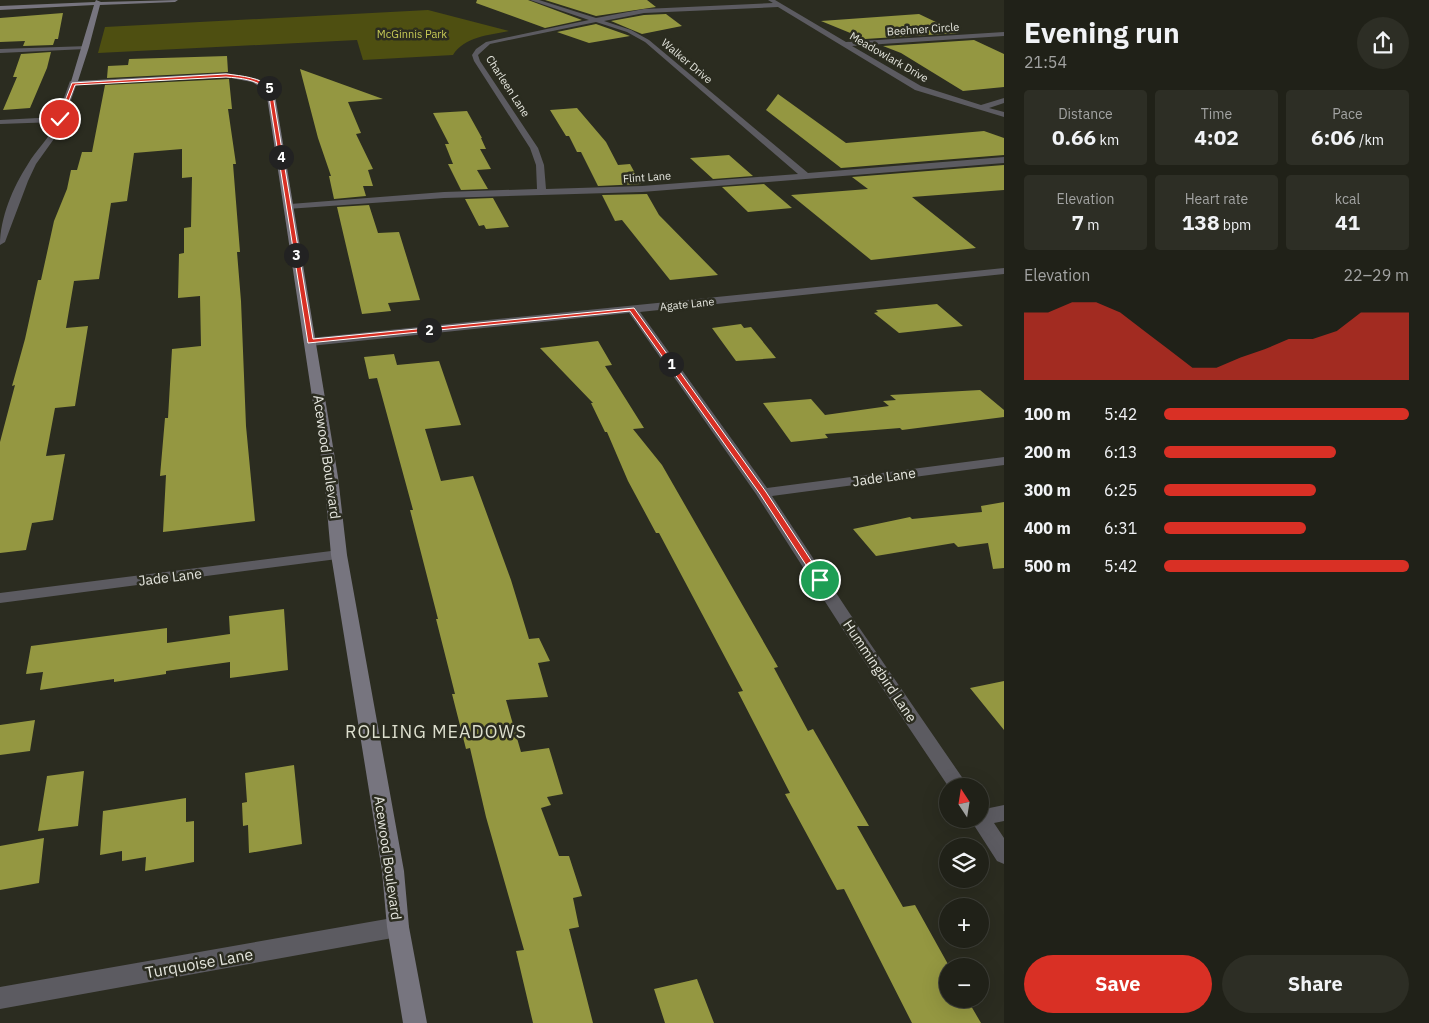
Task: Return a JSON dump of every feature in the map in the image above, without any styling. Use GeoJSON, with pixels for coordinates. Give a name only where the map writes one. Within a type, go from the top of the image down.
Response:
{"type":"FeatureCollection","features":[{"type":"Feature","properties":{"kind":"street"},"geometry":{"type":"LineString","coordinates":[[98,2],[115,0]]}},
{"type":"Feature","properties":{"kind":"street"},"geometry":{"type":"LineString","coordinates":[[0,8],[98,2],[175,0]]}},
{"type":"Feature","properties":{"kind":"street","name":"Walker Drive"},"geometry":{"type":"LineString","coordinates":[[533,0],[629,31],[647,42],[806,176]]}},
{"type":"Feature","properties":{"kind":"street","name":"Meadowlark Drive"},"geometry":{"type":"LineString","coordinates":[[771,0],[918,88],[1004,115]]}},
{"type":"Feature","properties":{"kind":"street"},"geometry":{"type":"LineString","coordinates":[[0,242],[23,181],[32,164],[57,129],[85,50],[98,2]]}},
{"type":"Feature","properties":{"kind":"street"},"geometry":{"type":"LineString","coordinates":[[594,21],[651,11],[779,5]]}},
{"type":"Feature","properties":{"kind":"street","name":"Charleen Lane"},"geometry":{"type":"LineString","coordinates":[[542,192],[540,164],[534,148],[482,69],[475,54],[488,43],[594,21]]}},
{"type":"Feature","properties":{"kind":"street","name":"Beehner Circle"},"geometry":{"type":"LineString","coordinates":[[844,44],[1004,34]]}},
{"type":"Feature","properties":{"kind":"street"},"geometry":{"type":"LineString","coordinates":[[0,51],[85,50]]}},
{"type":"Feature","properties":{"kind":"street"},"geometry":{"type":"LineString","coordinates":[[0,58],[85,50]]}},
{"type":"Feature","properties":{"kind":"street","name":"Acewood Boulevard"},"geometry":{"type":"LineString","coordinates":[[73,84],[226,75],[248,78],[264,84],[270,89],[331,477],[339,555],[393,871],[398,926],[414,1023]]}},
{"type":"Feature","properties":{"kind":"street"},"geometry":{"type":"LineString","coordinates":[[980,108],[1004,100]]}},
{"type":"Feature","properties":{"kind":"street"},"geometry":{"type":"LineString","coordinates":[[0,122],[60,119]]}},
{"type":"Feature","properties":{"kind":"street","name":"Flint Lane"},"geometry":{"type":"LineString","coordinates":[[290,207],[444,195],[650,189],[1004,160]]}},
{"type":"Feature","properties":{"kind":"street","name":"Agate Lane"},"geometry":{"type":"LineString","coordinates":[[310,342],[1004,272]]}},
{"type":"Feature","properties":{"kind":"street","name":"Hummingbird Lane"},"geometry":{"type":"LineString","coordinates":[[632,309],[764,494],[848,624],[953,778]]}},
{"type":"Feature","properties":{"kind":"street","name":"Jade Lane"},"geometry":{"type":"LineString","coordinates":[[764,494],[1004,461]]}},
{"type":"Feature","properties":{"kind":"street","name":"Jade Lane"},"geometry":{"type":"LineString","coordinates":[[0,598],[339,555]]}},
{"type":"Feature","properties":{"kind":"street"},"geometry":{"type":"LineString","coordinates":[[989,816],[1004,813]]}},
{"type":"Feature","properties":{"kind":"street"},"geometry":{"type":"LineString","coordinates":[[986,828],[1004,855]]}},
{"type":"Feature","properties":{"kind":"street","name":"Turquoise Lane"},"geometry":{"type":"LineString","coordinates":[[0,998],[398,926]]}},
{"type":"Feature","properties":{"kind":"green space","name":"McGinnis Park"},"geometry":{"type":"Polygon","coordinates":[[[428,10],[509,31],[470,41],[453,55],[363,60],[357,40],[98,53],[105,27],[428,10]]]}},
{"type":"Feature","properties":{"kind":"building"},"geometry":{"type":"Polygon","coordinates":[[[477,0],[528,0],[582,20],[545,28],[476,3],[477,0]]]}},
{"type":"Feature","properties":{"kind":"building"},"geometry":{"type":"Polygon","coordinates":[[[545,0],[647,0],[656,7],[596,16],[545,0]]]}},
{"type":"Feature","properties":{"kind":"building"},"geometry":{"type":"Polygon","coordinates":[[[63,13],[58,39],[55,39],[53,45],[23,46],[25,41],[0,42],[0,18],[63,13]]]}},
{"type":"Feature","properties":{"kind":"building"},"geometry":{"type":"Polygon","coordinates":[[[666,14],[682,26],[642,34],[611,21],[644,15],[666,14]]]}},
{"type":"Feature","properties":{"kind":"building"},"geometry":{"type":"Polygon","coordinates":[[[919,14],[959,33],[865,39],[821,21],[919,14]]]}},
{"type":"Feature","properties":{"kind":"building"},"geometry":{"type":"Polygon","coordinates":[[[596,24],[630,36],[589,43],[557,32],[596,24]]]}},
{"type":"Feature","properties":{"kind":"building"},"geometry":{"type":"Polygon","coordinates":[[[974,40],[1004,54],[1004,87],[963,91],[901,53],[883,46],[974,40]]]}},
{"type":"Feature","properties":{"kind":"building"},"geometry":{"type":"Polygon","coordinates":[[[51,52],[47,68],[30,108],[3,110],[17,77],[13,77],[21,54],[51,52]]]}},
{"type":"Feature","properties":{"kind":"building"},"geometry":{"type":"Polygon","coordinates":[[[227,56],[228,72],[107,78],[108,66],[128,65],[129,59],[227,56]]]}},
{"type":"Feature","properties":{"kind":"building"},"geometry":{"type":"Polygon","coordinates":[[[300,69],[383,99],[348,102],[361,133],[356,134],[373,169],[368,170],[373,186],[363,186],[366,196],[334,199],[329,176],[331,176],[318,138],[300,69]]]}},
{"type":"Feature","properties":{"kind":"building"},"geometry":{"type":"Polygon","coordinates":[[[229,79],[232,109],[228,109],[236,164],[233,164],[240,252],[237,252],[246,426],[255,521],[163,532],[166,475],[160,476],[165,418],[168,418],[172,349],[201,346],[200,296],[178,298],[179,254],[184,253],[184,228],[191,227],[192,177],[182,178],[182,149],[134,153],[127,201],[111,203],[99,279],[74,281],[66,328],[88,326],[75,406],[55,408],[46,456],[65,454],[53,520],[32,523],[26,550],[0,553],[0,442],[15,385],[12,386],[38,280],[41,280],[54,221],[67,189],[71,170],[77,170],[82,152],[92,152],[105,85],[229,79]]]}},
{"type":"Feature","properties":{"kind":"building"},"geometry":{"type":"Polygon","coordinates":[[[778,94],[846,143],[984,131],[1004,138],[1004,155],[841,168],[766,110],[778,94]]]}},
{"type":"Feature","properties":{"kind":"building"},"geometry":{"type":"Polygon","coordinates":[[[577,108],[606,142],[618,165],[630,164],[641,184],[598,186],[581,152],[577,152],[569,136],[566,136],[550,110],[577,108]]]}},
{"type":"Feature","properties":{"kind":"building"},"geometry":{"type":"Polygon","coordinates":[[[467,111],[486,149],[480,149],[491,169],[477,170],[488,189],[461,190],[448,164],[453,164],[445,144],[449,144],[433,113],[467,111]]]}},
{"type":"Feature","properties":{"kind":"building"},"geometry":{"type":"Polygon","coordinates":[[[729,155],[753,176],[713,179],[690,158],[729,155]]]}},
{"type":"Feature","properties":{"kind":"building"},"geometry":{"type":"Polygon","coordinates":[[[1004,165],[1004,190],[912,197],[976,248],[871,260],[791,195],[868,189],[852,177],[1004,165]]]}},
{"type":"Feature","properties":{"kind":"building"},"geometry":{"type":"Polygon","coordinates":[[[764,184],[792,208],[748,212],[722,187],[764,184]]]}},
{"type":"Feature","properties":{"kind":"building"},"geometry":{"type":"Polygon","coordinates":[[[647,194],[659,215],[718,275],[670,280],[622,220],[615,221],[602,195],[647,194]]]}},
{"type":"Feature","properties":{"kind":"building"},"geometry":{"type":"Polygon","coordinates":[[[493,198],[509,227],[486,229],[484,225],[479,226],[465,199],[493,198]]]}},
{"type":"Feature","properties":{"kind":"building"},"geometry":{"type":"Polygon","coordinates":[[[369,205],[378,233],[399,232],[420,300],[388,303],[391,311],[362,314],[337,207],[369,205]]]}},
{"type":"Feature","properties":{"kind":"building"},"geometry":{"type":"Polygon","coordinates":[[[937,304],[963,326],[899,333],[874,313],[878,312],[876,310],[937,304]]]}},
{"type":"Feature","properties":{"kind":"building"},"geometry":{"type":"Polygon","coordinates":[[[741,324],[744,328],[751,327],[776,358],[736,361],[712,328],[741,324]]]}},
{"type":"Feature","properties":{"kind":"building"},"geometry":{"type":"Polygon","coordinates":[[[598,341],[612,365],[605,366],[644,428],[633,429],[662,465],[778,667],[774,668],[808,731],[813,729],[869,826],[857,826],[903,907],[915,905],[945,958],[939,958],[939,1008],[972,1008],[981,1023],[912,1023],[844,889],[837,890],[785,794],[790,793],[738,692],[743,691],[659,533],[656,533],[628,481],[607,432],[605,432],[591,403],[593,403],[540,348],[598,341]]]}},
{"type":"Feature","properties":{"kind":"building"},"geometry":{"type":"Polygon","coordinates":[[[394,354],[397,365],[439,361],[461,425],[425,429],[441,481],[473,476],[511,580],[529,639],[539,638],[550,661],[538,663],[548,697],[506,700],[521,752],[549,748],[563,794],[547,797],[551,805],[541,808],[559,856],[569,856],[582,896],[573,898],[579,927],[569,929],[593,1023],[533,1023],[516,951],[524,950],[486,817],[470,748],[466,749],[452,694],[455,694],[436,619],[438,619],[410,510],[413,510],[377,378],[369,379],[364,357],[394,354]]]}},
{"type":"Feature","properties":{"kind":"building"},"geometry":{"type":"Polygon","coordinates":[[[980,390],[1004,410],[1004,417],[902,430],[900,428],[825,434],[828,438],[791,442],[763,403],[811,399],[825,415],[889,406],[883,401],[896,400],[890,395],[980,390]]]}},
{"type":"Feature","properties":{"kind":"building"},"geometry":{"type":"Polygon","coordinates":[[[1004,502],[1004,568],[993,569],[988,543],[958,547],[954,543],[876,556],[853,529],[910,517],[912,519],[982,512],[981,506],[1004,502]]]}},
{"type":"Feature","properties":{"kind":"building"},"geometry":{"type":"Polygon","coordinates":[[[284,609],[288,670],[230,678],[230,662],[166,671],[166,674],[114,682],[114,679],[40,690],[43,672],[26,674],[31,646],[167,628],[167,643],[230,634],[229,616],[284,609]]]}},
{"type":"Feature","properties":{"kind":"building"},"geometry":{"type":"Polygon","coordinates":[[[1004,681],[1004,730],[970,688],[1004,681]]]}},
{"type":"Feature","properties":{"kind":"building"},"geometry":{"type":"Polygon","coordinates":[[[35,720],[30,751],[0,755],[0,725],[35,720]]]}},
{"type":"Feature","properties":{"kind":"building"},"geometry":{"type":"Polygon","coordinates":[[[294,765],[302,844],[249,853],[248,825],[243,826],[242,803],[247,802],[245,773],[294,765]]]}},
{"type":"Feature","properties":{"kind":"building"},"geometry":{"type":"Polygon","coordinates":[[[84,771],[78,826],[38,831],[47,776],[84,771]]]}},
{"type":"Feature","properties":{"kind":"building"},"geometry":{"type":"Polygon","coordinates":[[[186,798],[186,822],[194,821],[194,862],[145,871],[146,857],[122,861],[122,851],[100,855],[103,811],[186,798]]]}},
{"type":"Feature","properties":{"kind":"building"},"geometry":{"type":"Polygon","coordinates":[[[44,838],[39,883],[0,890],[0,846],[44,838]]]}},
{"type":"Feature","properties":{"kind":"building"},"geometry":{"type":"Polygon","coordinates":[[[697,979],[714,1023],[665,1023],[654,989],[697,979]]]}},
{"type":"Feature","properties":{"kind":"district","name":"ROLLING MEADOWS"},"geometry":{"type":"Point","coordinates":[436,731]}},
{"type":"Feature","properties":{"kind":"route"},"geometry":{"type":"LineString","coordinates":[[60,119],[73,84],[226,75],[248,78],[264,84],[270,89],[279,139],[310,342],[632,309],[764,494],[820,580]]}}]}
